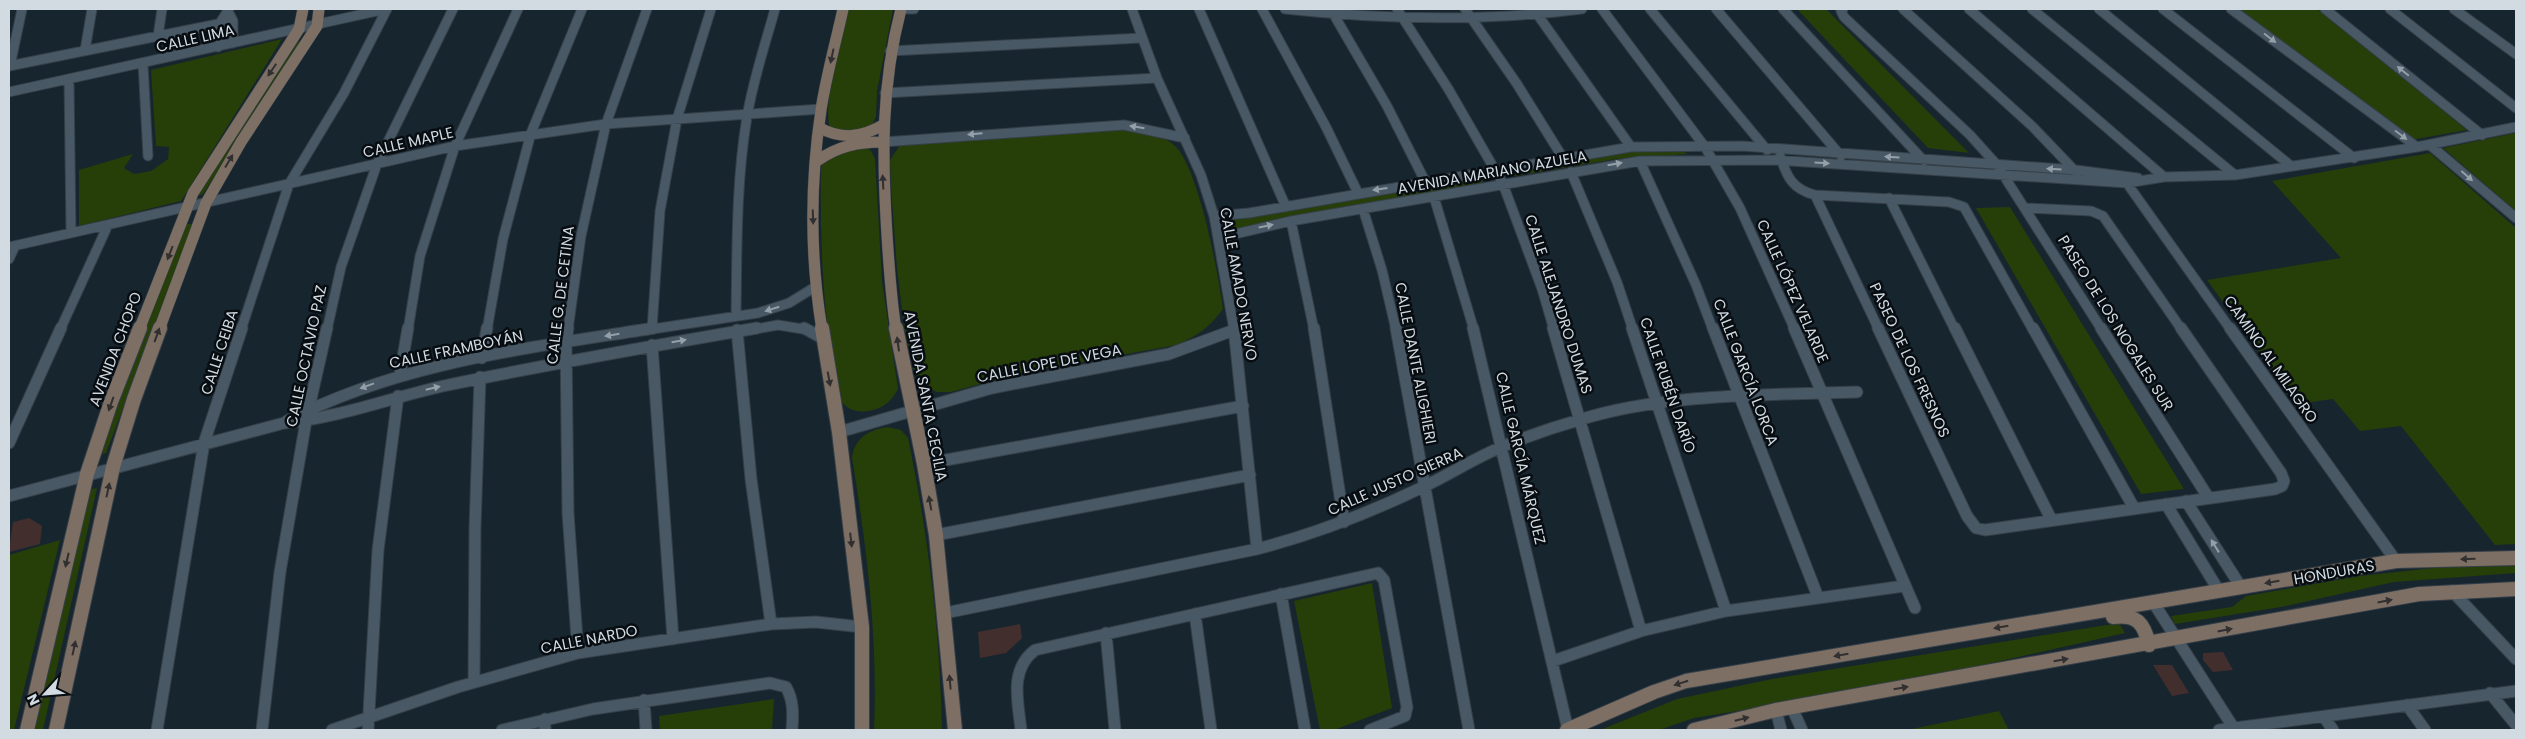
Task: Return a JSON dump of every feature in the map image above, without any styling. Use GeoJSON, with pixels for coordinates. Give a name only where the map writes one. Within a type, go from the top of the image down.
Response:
{"type":"FeatureCollection","features":[{"type":"Feature","properties":{"kind":"street"},"geometry":{"type":"LineString","coordinates":[[22,9],[9,66],[233,21]]}},
{"type":"Feature","properties":{"kind":"street"},"geometry":{"type":"LineString","coordinates":[[86,50],[92,9]]}},
{"type":"Feature","properties":{"kind":"street"},"geometry":{"type":"LineString","coordinates":[[158,36],[162,9]]}},
{"type":"Feature","properties":{"kind":"street","name":"AVENIDA CHOPO"},"geometry":{"type":"LineString","coordinates":[[27,730],[87,474],[111,402],[193,193],[224,142],[299,30],[303,9]]}},
{"type":"Feature","properties":{"kind":"street"},"geometry":{"type":"LineString","coordinates":[[56,730],[113,467],[134,399],[206,203],[241,142],[317,26],[319,9]]}},
{"type":"Feature","properties":{"kind":"street","name":"CALLE LIMA"},"geometry":{"type":"LineString","coordinates":[[9,92],[299,30],[387,9]]}},
{"type":"Feature","properties":{"kind":"street","name":"CALLE CEIBA"},"geometry":{"type":"LineString","coordinates":[[157,730],[204,443],[289,184],[344,93],[387,9]]}},
{"type":"Feature","properties":{"kind":"street","name":"CALLE OCTAVIO PAZ"},"geometry":{"type":"LineString","coordinates":[[262,730],[280,572],[306,421],[341,267],[376,164],[453,9]]}},
{"type":"Feature","properties":{"kind":"street"},"geometry":{"type":"LineString","coordinates":[[400,374],[420,256],[455,146],[518,9]]}},
{"type":"Feature","properties":{"kind":"street"},"geometry":{"type":"LineString","coordinates":[[482,358],[503,240],[531,133],[582,9]]}},
{"type":"Feature","properties":{"kind":"street","name":"CALLE G. DE CETINA"},"geometry":{"type":"LineString","coordinates":[[578,653],[568,513],[566,343],[581,236],[606,124],[647,9]]}},
{"type":"Feature","properties":{"kind":"street"},"geometry":{"type":"LineString","coordinates":[[652,329],[660,211],[677,119],[711,9]]}},
{"type":"Feature","properties":{"kind":"street"},"geometry":{"type":"LineString","coordinates":[[736,316],[737,215],[748,114],[775,9]]}},
{"type":"Feature","properties":{"kind":"street"},"geometry":{"type":"LineString","coordinates":[[843,9],[821,109],[817,161],[812,193],[815,287],[839,432],[862,627],[862,730]]}},
{"type":"Feature","properties":{"kind":"street"},"geometry":{"type":"LineString","coordinates":[[901,9],[914,9]]}},
{"type":"Feature","properties":{"kind":"street","name":"AVENIDA SANTA CECILIA"},"geometry":{"type":"LineString","coordinates":[[901,9],[890,51],[883,125],[883,177],[892,305],[899,351],[924,464],[936,535],[955,730]]}},
{"type":"Feature","properties":{"kind":"street","name":"CALLE AMADO NERVO"},"geometry":{"type":"LineString","coordinates":[[1132,9],[1157,78],[1201,175],[1214,216],[1234,330],[1257,549]]}},
{"type":"Feature","properties":{"kind":"street"},"geometry":{"type":"LineString","coordinates":[[1199,9],[1286,206]]}},
{"type":"Feature","properties":{"kind":"street"},"geometry":{"type":"LineString","coordinates":[[1262,9],[1318,111],[1358,192]]}},
{"type":"Feature","properties":{"kind":"street"},"geometry":{"type":"LineString","coordinates":[[1285,9],[1404,20],[1473,20],[1536,12],[1582,9]]}},
{"type":"Feature","properties":{"kind":"street","name":"CALLE ALEJANDRO DUMAS"},"geometry":{"type":"LineString","coordinates":[[1397,9],[1449,90],[1503,184],[1542,289],[1641,631]]}},
{"type":"Feature","properties":{"kind":"street"},"geometry":{"type":"LineString","coordinates":[[1465,9],[1517,84],[1563,158]]}},
{"type":"Feature","properties":{"kind":"street","name":"CALLE LÓPEZ VELARDE"},"geometry":{"type":"LineString","coordinates":[[1602,9],[1713,160],[1767,265],[1914,608]]}},
{"type":"Feature","properties":{"kind":"street"},"geometry":{"type":"LineString","coordinates":[[1650,9],[1766,149],[1778,160],[1794,188],[1815,196],[1889,198],[1960,204],[1969,213],[2134,508]]}},
{"type":"Feature","properties":{"kind":"street"},"geometry":{"type":"LineString","coordinates":[[1716,9],[1840,154],[1844,164]]}},
{"type":"Feature","properties":{"kind":"street"},"geometry":{"type":"LineString","coordinates":[[1783,9],[1931,170]]}},
{"type":"Feature","properties":{"kind":"street","name":"PASEO DE LOS NOGALES SUR"},"geometry":{"type":"LineString","coordinates":[[1844,9],[1841,11],[1844,18],[1970,135],[2004,174],[2208,498]]}},
{"type":"Feature","properties":{"kind":"street"},"geometry":{"type":"LineString","coordinates":[[1903,9],[2033,127],[2076,170],[2083,180]]}},
{"type":"Feature","properties":{"kind":"street"},"geometry":{"type":"LineString","coordinates":[[1968,9],[2164,177]]}},
{"type":"Feature","properties":{"kind":"street"},"geometry":{"type":"LineString","coordinates":[[2032,9],[2235,175]]}},
{"type":"Feature","properties":{"kind":"street"},"geometry":{"type":"LineString","coordinates":[[2099,9],[2291,166]]}},
{"type":"Feature","properties":{"kind":"street"},"geometry":{"type":"LineString","coordinates":[[2163,9],[2354,158]]}},
{"type":"Feature","properties":{"kind":"street"},"geometry":{"type":"LineString","coordinates":[[2231,9],[2417,147]]}},
{"type":"Feature","properties":{"kind":"street"},"geometry":{"type":"LineString","coordinates":[[2325,9],[2482,135]]}},
{"type":"Feature","properties":{"kind":"street"},"geometry":{"type":"LineString","coordinates":[[2390,9],[2516,108]]}},
{"type":"Feature","properties":{"kind":"street"},"geometry":{"type":"LineString","coordinates":[[2454,9],[2516,54]]}},
{"type":"Feature","properties":{"kind":"street"},"geometry":{"type":"LineString","coordinates":[[229,10],[233,21],[233,43]]}},
{"type":"Feature","properties":{"kind":"street"},"geometry":{"type":"LineString","coordinates":[[218,47],[220,23],[229,10]]}},
{"type":"Feature","properties":{"kind":"street"},"geometry":{"type":"LineString","coordinates":[[1536,12],[1631,147]]}},
{"type":"Feature","properties":{"kind":"street"},"geometry":{"type":"LineString","coordinates":[[1334,15],[1387,106],[1426,182]]}},
{"type":"Feature","properties":{"kind":"street"},"geometry":{"type":"LineString","coordinates":[[890,51],[1141,38]]}},
{"type":"Feature","properties":{"kind":"street"},"geometry":{"type":"LineString","coordinates":[[143,64],[148,156]]}},
{"type":"Feature","properties":{"kind":"street"},"geometry":{"type":"LineString","coordinates":[[885,93],[1157,78]]}},
{"type":"Feature","properties":{"kind":"street"},"geometry":{"type":"LineString","coordinates":[[70,80],[71,233]]}},
{"type":"Feature","properties":{"kind":"street","name":"CALLE MAPLE"},"geometry":{"type":"LineString","coordinates":[[12,246],[108,226],[455,146],[531,133],[606,124],[821,109]]}},
{"type":"Feature","properties":{"kind":"street"},"geometry":{"type":"LineString","coordinates":[[820,128],[833,136],[849,138],[867,133],[883,125]]}},
{"type":"Feature","properties":{"kind":"street"},"geometry":{"type":"LineString","coordinates":[[817,161],[830,150],[842,145],[1124,125],[1185,138]]}},
{"type":"Feature","properties":{"kind":"street"},"geometry":{"type":"LineString","coordinates":[[2124,178],[2143,179],[2235,175],[2354,158],[2430,145],[2516,127]]}},
{"type":"Feature","properties":{"kind":"street"},"geometry":{"type":"LineString","coordinates":[[2430,145],[2516,218]]}},
{"type":"Feature","properties":{"kind":"street","name":"AVENIDA MARIANO AZUELA"},"geometry":{"type":"LineString","coordinates":[[1214,216],[1286,206],[1358,192],[1497,171],[1631,147],[1766,149],[2076,170],[2124,178]]}},
{"type":"Feature","properties":{"kind":"street"},"geometry":{"type":"LineString","coordinates":[[1778,150],[1778,160]]}},
{"type":"Feature","properties":{"kind":"street","name":"AVENIDA MARIANO AZUELA"},"geometry":{"type":"LineString","coordinates":[[1218,238],[1291,221],[1640,161],[1778,160],[2083,180],[2124,178]]}},
{"type":"Feature","properties":{"kind":"street","name":"CALLE GARCÍA LORCA"},"geometry":{"type":"LineString","coordinates":[[1640,161],[1696,286],[1818,597]]}},
{"type":"Feature","properties":{"kind":"street","name":"CALLE RUBÉN DARÍO"},"geometry":{"type":"LineString","coordinates":[[1571,172],[1617,282],[1659,403],[1726,611]]}},
{"type":"Feature","properties":{"kind":"street","name":"CAMINO AL MILAGRO"},"geometry":{"type":"LineString","coordinates":[[2124,178],[2396,561]]}},
{"type":"Feature","properties":{"kind":"street","name":"PASEO DE LOS FRESNOS"},"geometry":{"type":"LineString","coordinates":[[1815,196],[1967,516],[1976,528],[1985,530],[2052,519]]}},
{"type":"Feature","properties":{"kind":"street","name":"CALLE GARCÍA MÁRQUEZ"},"geometry":{"type":"LineString","coordinates":[[1434,197],[1470,314],[1503,446],[1568,730]]}},
{"type":"Feature","properties":{"kind":"street"},"geometry":{"type":"LineString","coordinates":[[1889,198],[2052,519],[2275,489],[2282,486],[2284,481],[2281,473],[2103,216],[2090,211],[2026,208]]}},
{"type":"Feature","properties":{"kind":"street","name":"CALLE DANTE ALIGHIERI"},"geometry":{"type":"LineString","coordinates":[[1363,209],[1382,270],[1398,337],[1469,730]]}},
{"type":"Feature","properties":{"kind":"street"},"geometry":{"type":"LineString","coordinates":[[1291,221],[1307,287],[1321,358],[1344,522]]}},
{"type":"Feature","properties":{"kind":"street"},"geometry":{"type":"LineString","coordinates":[[9,444],[108,226]]}},
{"type":"Feature","properties":{"kind":"street"},"geometry":{"type":"LineString","coordinates":[[9,259],[12,246]]}},
{"type":"Feature","properties":{"kind":"street","name":"CALLE FRAMBOYÁN"},"geometry":{"type":"LineString","coordinates":[[284,423],[309,408],[400,374],[566,343],[774,309],[815,287]]}},
{"type":"Feature","properties":{"kind":"street","name":"CALLE FRAMBOYÁN"},"geometry":{"type":"LineString","coordinates":[[9,496],[284,423],[306,421],[398,396],[565,360],[737,330],[778,325],[808,329],[822,338]]}},
{"type":"Feature","properties":{"kind":"street"},"geometry":{"type":"LineString","coordinates":[[737,330],[751,479],[771,624]]}},
{"type":"Feature","properties":{"kind":"street","name":"CALLE LOPE DE VEGA"},"geometry":{"type":"LineString","coordinates":[[839,432],[912,410],[1032,378],[1169,354],[1234,330]]}},
{"type":"Feature","properties":{"kind":"street"},"geometry":{"type":"LineString","coordinates":[[652,345],[672,638]]}},
{"type":"Feature","properties":{"kind":"street"},"geometry":{"type":"LineString","coordinates":[[474,682],[475,528],[480,377]]}},
{"type":"Feature","properties":{"kind":"street","name":"CALLE JUSTO SIERRA"},"geometry":{"type":"LineString","coordinates":[[945,613],[1257,549],[1302,537],[1344,522],[1424,487],[1503,446],[1580,419],[1659,403],[1739,396],[1857,392]]}},
{"type":"Feature","properties":{"kind":"street"},"geometry":{"type":"LineString","coordinates":[[368,730],[378,550],[398,396]]}},
{"type":"Feature","properties":{"kind":"street"},"geometry":{"type":"LineString","coordinates":[[924,464],[1243,406]]}},
{"type":"Feature","properties":{"kind":"street"},"geometry":{"type":"LineString","coordinates":[[936,535],[1250,475]]}},
{"type":"Feature","properties":{"kind":"street"},"geometry":{"type":"LineString","coordinates":[[2186,501],[2241,587]]}},
{"type":"Feature","properties":{"kind":"street"},"geometry":{"type":"LineString","coordinates":[[2166,504],[2219,591]]}},
{"type":"Feature","properties":{"kind":"street","name":"HONDURAS"},"geometry":{"type":"LineString","coordinates":[[2030,622],[2396,561],[2516,558]]}},
{"type":"Feature","properties":{"kind":"street"},"geometry":{"type":"LineString","coordinates":[[1021,730],[1018,670],[1023,659],[1035,650],[1378,573],[1384,580],[1406,707],[1405,716],[1370,730]]}},
{"type":"Feature","properties":{"kind":"street"},"geometry":{"type":"LineString","coordinates":[[1553,661],[1641,631],[1726,611],[1904,586]]}},
{"type":"Feature","properties":{"kind":"street"},"geometry":{"type":"LineString","coordinates":[[1694,730],[1776,710],[2419,594],[2516,589]]}},
{"type":"Feature","properties":{"kind":"street"},"geometry":{"type":"LineString","coordinates":[[2452,591],[2516,658]]}},
{"type":"Feature","properties":{"kind":"street"},"geometry":{"type":"LineString","coordinates":[[1281,594],[1305,730]]}},
{"type":"Feature","properties":{"kind":"street"},"geometry":{"type":"LineString","coordinates":[[2153,602],[2234,729]]}},
{"type":"Feature","properties":{"kind":"street"},"geometry":{"type":"LineString","coordinates":[[1195,614],[1211,730]]}},
{"type":"Feature","properties":{"kind":"street"},"geometry":{"type":"LineString","coordinates":[[1568,730],[1654,692],[1686,681],[2030,622],[2065,625],[2128,614],[2142,623],[2149,644]]}},
{"type":"Feature","properties":{"kind":"street","name":"CALLE NARDO"},"geometry":{"type":"LineString","coordinates":[[332,730],[474,682],[578,653],[771,624],[816,622],[862,627]]}},
{"type":"Feature","properties":{"kind":"street"},"geometry":{"type":"LineString","coordinates":[[1106,633],[1115,730]]}},
{"type":"Feature","properties":{"kind":"street"},"geometry":{"type":"LineString","coordinates":[[502,730],[545,725],[644,700],[752,685],[778,684],[786,686],[791,694],[793,703],[792,730]]}},
{"type":"Feature","properties":{"kind":"street"},"geometry":{"type":"LineString","coordinates":[[2219,730],[2516,691]]}},
{"type":"Feature","properties":{"kind":"street"},"geometry":{"type":"LineString","coordinates":[[2490,693],[2516,725]]}},
{"type":"Feature","properties":{"kind":"street"},"geometry":{"type":"LineString","coordinates":[[644,700],[646,730]]}},
{"type":"Feature","properties":{"kind":"street"},"geometry":{"type":"LineString","coordinates":[[2407,705],[2424,730]]}},
{"type":"Feature","properties":{"kind":"street"},"geometry":{"type":"LineString","coordinates":[[1792,708],[1802,730]]}},
{"type":"Feature","properties":{"kind":"street"},"geometry":{"type":"LineString","coordinates":[[1776,710],[1781,730]]}},
{"type":"Feature","properties":{"kind":"street"},"geometry":{"type":"LineString","coordinates":[[2324,717],[2333,730]]}},
{"type":"Feature","properties":{"kind":"green space"},"geometry":{"type":"Polygon","coordinates":[[[848,9],[893,9],[877,91],[876,116],[872,126],[858,132],[831,130],[828,120],[830,89],[848,9]]]}},
{"type":"Feature","properties":{"kind":"green space"},"geometry":{"type":"Polygon","coordinates":[[[1797,9],[1826,9],[1969,153],[1928,148],[1797,9]]]}},
{"type":"Feature","properties":{"kind":"green space"},"geometry":{"type":"Polygon","coordinates":[[[2232,9],[2317,9],[2467,130],[2411,140],[2232,9]]]}},
{"type":"Feature","properties":{"kind":"green space"},"geometry":{"type":"Polygon","coordinates":[[[282,39],[181,201],[79,226],[79,170],[133,154],[124,168],[134,174],[151,171],[168,159],[169,147],[156,146],[151,70],[282,39]]]}},
{"type":"Feature","properties":{"kind":"green space"},"geometry":{"type":"Polygon","coordinates":[[[301,41],[203,194],[194,197],[294,42],[301,41]]]}},
{"type":"Feature","properties":{"kind":"green space"},"geometry":{"type":"Polygon","coordinates":[[[1125,129],[1160,137],[1172,143],[1185,161],[1193,179],[1207,225],[1223,309],[1203,330],[1177,345],[1020,373],[951,392],[937,392],[925,387],[915,374],[904,326],[897,268],[890,160],[900,145],[911,140],[1125,129]]]}},
{"type":"Feature","properties":{"kind":"green space"},"geometry":{"type":"Polygon","coordinates":[[[2516,133],[2516,211],[2443,148],[2516,133]]]}},
{"type":"Feature","properties":{"kind":"green space"},"geometry":{"type":"Polygon","coordinates":[[[863,146],[871,151],[875,159],[882,281],[898,389],[891,400],[885,405],[873,410],[860,411],[848,408],[838,394],[829,341],[821,242],[821,168],[824,159],[863,146]]]}},
{"type":"Feature","properties":{"kind":"green space"},"geometry":{"type":"Polygon","coordinates":[[[1645,151],[1682,151],[1688,154],[1616,159],[1515,176],[1510,175],[1512,173],[1613,154],[1645,151]]]}},
{"type":"Feature","properties":{"kind":"green space"},"geometry":{"type":"Polygon","coordinates":[[[2430,153],[2516,228],[2516,544],[2495,545],[2401,426],[2360,431],[2333,399],[2297,404],[2207,280],[2341,258],[2272,181],[2430,153]]]}},
{"type":"Feature","properties":{"kind":"green space"},"geometry":{"type":"Polygon","coordinates":[[[1478,178],[1483,180],[1482,183],[1242,228],[1234,229],[1229,226],[1229,221],[1232,219],[1478,178]]]}},
{"type":"Feature","properties":{"kind":"green space"},"geometry":{"type":"Polygon","coordinates":[[[2010,207],[2184,489],[2141,494],[1976,208],[2010,207]]]}},
{"type":"Feature","properties":{"kind":"green space"},"geometry":{"type":"Polygon","coordinates":[[[184,224],[193,224],[106,453],[96,456],[184,224]]]}},
{"type":"Feature","properties":{"kind":"green space"},"geometry":{"type":"Polygon","coordinates":[[[887,427],[901,430],[908,438],[915,474],[927,546],[936,619],[942,730],[874,730],[873,628],[867,560],[852,458],[853,451],[863,436],[874,430],[887,427]]]}},
{"type":"Feature","properties":{"kind":"green space"},"geometry":{"type":"Polygon","coordinates":[[[97,488],[43,730],[32,730],[87,490],[97,488]]]}},
{"type":"Feature","properties":{"kind":"green space"},"geometry":{"type":"Polygon","coordinates":[[[60,540],[14,730],[9,730],[9,555],[60,540]]]}},
{"type":"Feature","properties":{"kind":"green space"},"geometry":{"type":"Polygon","coordinates":[[[2469,564],[2516,564],[2516,573],[2394,582],[2281,607],[2175,624],[2171,616],[2232,607],[2246,596],[2360,576],[2469,564]]]}},
{"type":"Feature","properties":{"kind":"green space"},"geometry":{"type":"Polygon","coordinates":[[[1372,583],[1392,708],[1334,730],[1320,730],[1294,601],[1372,583]]]}},
{"type":"Feature","properties":{"kind":"green space"},"geometry":{"type":"Polygon","coordinates":[[[2119,623],[2125,633],[1881,688],[1694,718],[1659,730],[1600,730],[1677,699],[1772,679],[2119,623]]]}},
{"type":"Feature","properties":{"kind":"green space"},"geometry":{"type":"Polygon","coordinates":[[[774,699],[772,730],[660,730],[659,716],[774,699]]]}},
{"type":"Feature","properties":{"kind":"green space"},"geometry":{"type":"Polygon","coordinates":[[[1999,711],[2009,730],[1907,730],[1999,711]]]}},
{"type":"Feature","properties":{"kind":"building"},"geometry":{"type":"Polygon","coordinates":[[[29,518],[42,526],[40,544],[9,552],[13,522],[29,518]]]}},
{"type":"Feature","properties":{"kind":"building"},"geometry":{"type":"Polygon","coordinates":[[[1020,624],[1022,638],[1006,653],[980,658],[978,632],[1020,624]]]}},
{"type":"Feature","properties":{"kind":"building"},"geometry":{"type":"Polygon","coordinates":[[[2223,652],[2233,670],[2213,672],[2203,660],[2203,653],[2223,652]]]}},
{"type":"Feature","properties":{"kind":"building"},"geometry":{"type":"Polygon","coordinates":[[[2153,665],[2172,665],[2189,693],[2172,696],[2153,665]]]}}]}
